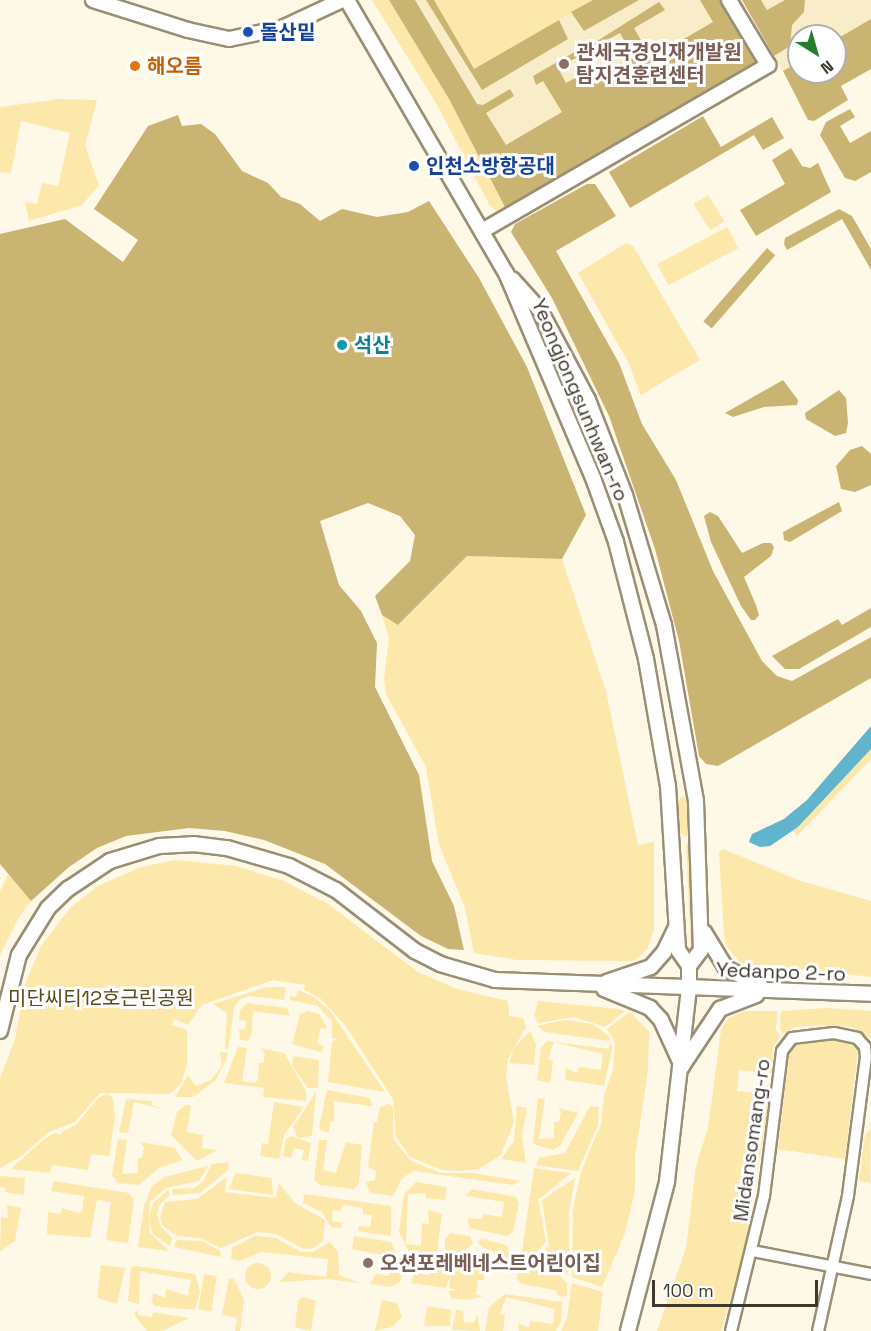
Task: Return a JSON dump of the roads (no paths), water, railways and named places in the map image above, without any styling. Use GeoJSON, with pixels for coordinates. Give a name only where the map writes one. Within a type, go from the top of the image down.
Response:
{"type":"FeatureCollection","features":[{"type":"Feature","properties":{"kind":"street"},"geometry":{"type":"LineString","coordinates":[[93,0],[188,30],[229,39],[282,28],[342,0]]}},
{"type":"Feature","properties":{"kind":"street","name":"Yeongjongsunhwan-ro"},"geometry":{"type":"LineString","coordinates":[[348,0],[506,273],[577,433],[632,601],[658,719],[668,786],[678,950],[689,966],[689,988],[682,1066],[667,1182],[628,1331]]}},
{"type":"Feature","properties":{"kind":"street"},"geometry":{"type":"LineString","coordinates":[[482,231],[768,65],[729,0]]}},
{"type":"Feature","properties":{"kind":"street","name":"Yeongjongsunhwan-ro"},"geometry":{"type":"LineString","coordinates":[[506,273],[540,310],[578,379],[614,463],[650,573],[673,667],[696,801],[701,950],[689,966]]}},
{"type":"Feature","properties":{"kind":"street","name":"Yedanpo 2-ro"},"geometry":{"type":"LineString","coordinates":[[0,1031],[19,955],[48,908],[68,889],[110,861],[159,846],[227,848],[290,866],[336,890],[415,951],[469,974],[495,980],[596,986],[871,994]]}},
{"type":"Feature","properties":{"kind":"street"},"geometry":{"type":"LineString","coordinates":[[596,986],[651,967],[664,952],[677,924]]}},
{"type":"Feature","properties":{"kind":"street"},"geometry":{"type":"LineString","coordinates":[[701,924],[712,950],[726,969],[775,990]]}},
{"type":"Feature","properties":{"kind":"street"},"geometry":{"type":"LineString","coordinates":[[596,986],[650,1008],[661,1020],[682,1066]]}},
{"type":"Feature","properties":{"kind":"street"},"geometry":{"type":"LineString","coordinates":[[682,1066],[720,1009],[734,1000],[775,990]]}},
{"type":"Feature","properties":{"kind":"street","name":"Midansomang-ro"},"geometry":{"type":"LineString","coordinates":[[731,1331],[753,1251],[786,1043],[792,1038],[821,1033],[852,1036],[862,1042],[866,1057],[865,1118],[818,1331]]}},
{"type":"Feature","properties":{"kind":"street"},"geometry":{"type":"LineString","coordinates":[[753,1251],[871,1274]]}},
{"type":"Feature","properties":{"kind":"water"},"geometry":{"type":"Polygon","coordinates":[[[871,726],[871,749],[798,827],[770,846],[760,847],[749,842],[752,834],[784,819],[807,800],[871,726]]]}},
{"type":"Feature","properties":{"kind":"place","name":"돌산밑"},"geometry":{"type":"Point","coordinates":[248,32]}},
{"type":"Feature","properties":{"kind":"place","name":"관세국경인재개발원 탐지견훈련센터"},"geometry":{"type":"Point","coordinates":[564,64]}},
{"type":"Feature","properties":{"kind":"place","name":"해오름"},"geometry":{"type":"Point","coordinates":[135,66]}},
{"type":"Feature","properties":{"kind":"place","name":"인천소방항공대"},"geometry":{"type":"Point","coordinates":[414,166]}},
{"type":"Feature","properties":{"kind":"place","name":"석산"},"geometry":{"type":"Point","coordinates":[342,345]}},
{"type":"Feature","properties":{"kind":"place","name":"오션포레베네스트어린이집"},"geometry":{"type":"Point","coordinates":[368,1263]}},
{"type":"Feature","properties":{"kind":"park label","name":"미단씨티12호근린공원"},"geometry":{"type":"Point","coordinates":[101,998]}}]}
